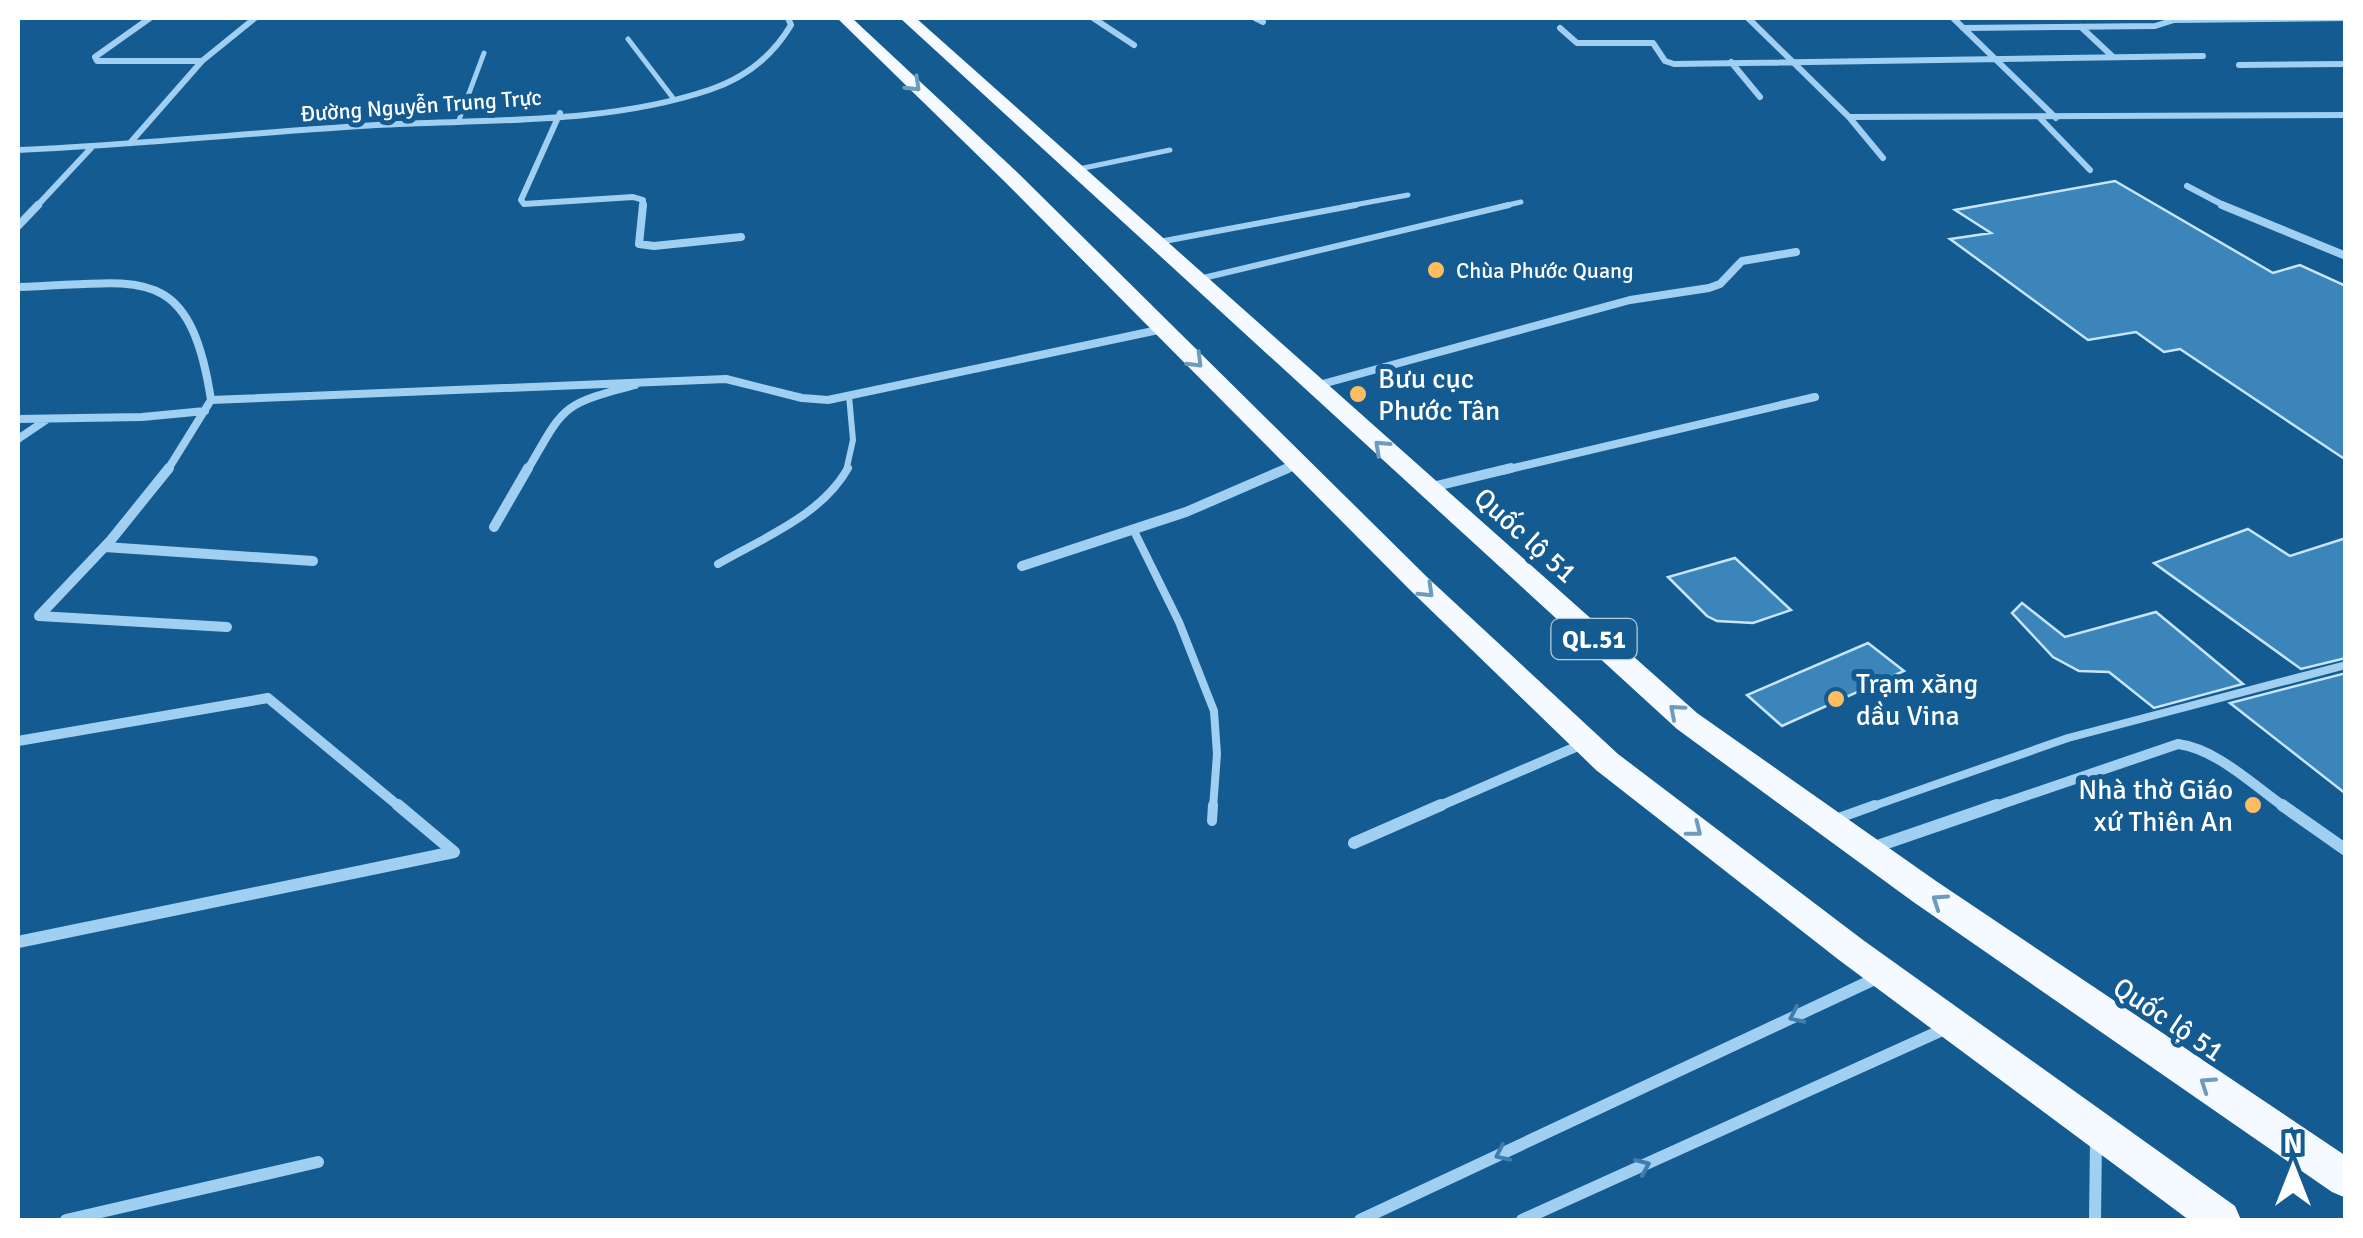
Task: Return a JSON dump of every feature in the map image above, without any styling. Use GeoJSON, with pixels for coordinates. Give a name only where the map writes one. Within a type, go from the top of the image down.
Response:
{"type":"FeatureCollection","features":[{"type":"Feature","properties":{"kind":"highway","name":"QL.51"},"geometry":{"type":"LineString","coordinates":[[844,18],[1586,742],[1885,975],[2221,1220]]}},
{"type":"Feature","properties":{"kind":"highway","name":"Quốc lộ 51"},"geometry":{"type":"LineString","coordinates":[[907,18],[1079,168],[1426,489],[1687,721],[1866,850],[2346,1179]]}},
{"type":"Feature","properties":{"kind":"street"},"geometry":{"type":"LineString","coordinates":[[150,18],[94,57],[97,61],[202,61]]}},
{"type":"Feature","properties":{"kind":"street"},"geometry":{"type":"LineString","coordinates":[[129,144],[202,61],[255,18]]}},
{"type":"Feature","properties":{"kind":"street","name":"Đường Nguyễn Trung Trực"},"geometry":{"type":"LineString","coordinates":[[18,150],[560,113],[673,98],[725,83],[762,62],[781,45],[791,26],[788,18]]}},
{"type":"Feature","properties":{"kind":"street"},"geometry":{"type":"LineString","coordinates":[[1093,18],[1134,45]]}},
{"type":"Feature","properties":{"kind":"street"},"geometry":{"type":"LineString","coordinates":[[1255,18],[1263,22]]}},
{"type":"Feature","properties":{"kind":"street"},"geometry":{"type":"LineString","coordinates":[[1748,18],[1849,117],[1883,158]]}},
{"type":"Feature","properties":{"kind":"street"},"geometry":{"type":"LineString","coordinates":[[1953,18],[2056,118]]}},
{"type":"Feature","properties":{"kind":"street"},"geometry":{"type":"LineString","coordinates":[[1963,28],[2155,26],[2174,20],[2346,18]]}},
{"type":"Feature","properties":{"kind":"street"},"geometry":{"type":"LineString","coordinates":[[2080,27],[2112,56]]}},
{"type":"Feature","properties":{"kind":"street"},"geometry":{"type":"LineString","coordinates":[[1560,28],[1577,43],[1653,42],[1668,63],[2203,56]]}},
{"type":"Feature","properties":{"kind":"street"},"geometry":{"type":"LineString","coordinates":[[1730,62],[1760,97]]}},
{"type":"Feature","properties":{"kind":"street"},"geometry":{"type":"LineString","coordinates":[[2239,65],[2346,64]]}},
{"type":"Feature","properties":{"kind":"street"},"geometry":{"type":"LineString","coordinates":[[560,113],[522,200],[524,204],[633,198],[642,200],[639,244],[741,237]]}},
{"type":"Feature","properties":{"kind":"street"},"geometry":{"type":"LineString","coordinates":[[1849,117],[2346,114]]}},
{"type":"Feature","properties":{"kind":"street"},"geometry":{"type":"LineString","coordinates":[[2040,118],[2090,170]]}},
{"type":"Feature","properties":{"kind":"street"},"geometry":{"type":"LineString","coordinates":[[18,226],[92,147]]}},
{"type":"Feature","properties":{"kind":"street"},"geometry":{"type":"LineString","coordinates":[[2186,186],[2270,228],[2346,256]]}},
{"type":"Feature","properties":{"kind":"street"},"geometry":{"type":"LineString","coordinates":[[1315,386],[1646,296],[1709,288],[1720,284],[1726,270],[1744,259],[1796,252]]}},
{"type":"Feature","properties":{"kind":"street"},"geometry":{"type":"LineString","coordinates":[[18,287],[132,284],[163,292],[180,306],[202,339],[211,400],[168,472],[134,517],[39,616],[228,627]]}},
{"type":"Feature","properties":{"kind":"street"},"geometry":{"type":"LineString","coordinates":[[211,400],[650,380],[740,381],[813,401],[1164,329]]}},
{"type":"Feature","properties":{"kind":"street"},"geometry":{"type":"LineString","coordinates":[[494,526],[562,410],[590,397],[650,380]]}},
{"type":"Feature","properties":{"kind":"street"},"geometry":{"type":"LineString","coordinates":[[1426,489],[1815,397]]}},
{"type":"Feature","properties":{"kind":"street"},"geometry":{"type":"LineString","coordinates":[[18,418],[205,412]]}},
{"type":"Feature","properties":{"kind":"street"},"geometry":{"type":"LineString","coordinates":[[18,439],[47,419]]}},
{"type":"Feature","properties":{"kind":"street"},"geometry":{"type":"LineString","coordinates":[[1022,566],[1186,512],[1299,464]]}},
{"type":"Feature","properties":{"kind":"street"},"geometry":{"type":"LineString","coordinates":[[105,548],[314,560]]}},
{"type":"Feature","properties":{"kind":"street"},"geometry":{"type":"LineString","coordinates":[[18,741],[268,698],[454,852],[18,942]]}},
{"type":"Feature","properties":{"kind":"street"},"geometry":{"type":"LineString","coordinates":[[1354,843],[1586,742]]}},
{"type":"Feature","properties":{"kind":"street"},"geometry":{"type":"LineString","coordinates":[[1866,850],[2178,744],[2193,746],[2216,760],[2346,850]]}},
{"type":"Feature","properties":{"kind":"street"},"geometry":{"type":"LineString","coordinates":[[1360,1220],[1885,975]]}},
{"type":"Feature","properties":{"kind":"street"},"geometry":{"type":"LineString","coordinates":[[1522,1220],[1954,1025]]}},
{"type":"Feature","properties":{"kind":"street"},"geometry":{"type":"LineString","coordinates":[[2095,1220],[2096,1129]]}},
{"type":"Feature","properties":{"kind":"street"},"geometry":{"type":"LineString","coordinates":[[66,1220],[318,1162]]}},
{"type":"Feature","properties":{"kind":"lane"},"geometry":{"type":"LineString","coordinates":[[628,38],[673,98]]}},
{"type":"Feature","properties":{"kind":"lane"},"geometry":{"type":"LineString","coordinates":[[459,120],[484,53]]}},
{"type":"Feature","properties":{"kind":"lane"},"geometry":{"type":"LineString","coordinates":[[1079,168],[1170,150]]}},
{"type":"Feature","properties":{"kind":"lane"},"geometry":{"type":"LineString","coordinates":[[1159,242],[1408,195]]}},
{"type":"Feature","properties":{"kind":"lane"},"geometry":{"type":"LineString","coordinates":[[1200,280],[1521,202]]}},
{"type":"Feature","properties":{"kind":"lane"},"geometry":{"type":"LineString","coordinates":[[718,564],[814,506],[848,471],[852,452],[850,396]]}},
{"type":"Feature","properties":{"kind":"lane"},"geometry":{"type":"LineString","coordinates":[[1133,529],[1178,622],[1214,712],[1218,754],[1212,820]]}},
{"type":"Feature","properties":{"kind":"lane"},"geometry":{"type":"LineString","coordinates":[[1828,822],[2068,738],[2346,664]]}},
{"type":"Feature","properties":{"kind":"building"},"geometry":{"type":"Polygon","coordinates":[[[2115,181],[2273,273],[2300,265],[2346,286],[2346,460],[2180,349],[2164,352],[2136,332],[2088,340],[1950,239],[1991,233],[1955,210],[2115,181]]]}},
{"type":"Feature","properties":{"kind":"building"},"geometry":{"type":"Polygon","coordinates":[[[2248,529],[2290,556],[2346,538],[2346,658],[2301,669],[2154,563],[2248,529]]]}},
{"type":"Feature","properties":{"kind":"building"},"geometry":{"type":"Polygon","coordinates":[[[1735,558],[1791,610],[1753,623],[1717,621],[1668,577],[1735,558]]]}},
{"type":"Feature","properties":{"kind":"building"},"geometry":{"type":"Polygon","coordinates":[[[2022,603],[2065,637],[2156,612],[2243,684],[2154,708],[2109,672],[2079,671],[2053,657],[2012,613],[2022,603]]]}},
{"type":"Feature","properties":{"kind":"building"},"geometry":{"type":"Polygon","coordinates":[[[1868,643],[1904,671],[1782,726],[1747,695],[1868,643]]]}},
{"type":"Feature","properties":{"kind":"building"},"geometry":{"type":"Polygon","coordinates":[[[2346,673],[2346,794],[2230,703],[2346,673]]]}},
{"type":"Feature","properties":{"kind":"place","name":"Chùa Phước Quang"},"geometry":{"type":"Point","coordinates":[1436,270]}},
{"type":"Feature","properties":{"kind":"place","name":"Bưu cục Phước Tân"},"geometry":{"type":"Point","coordinates":[1358,394]}},
{"type":"Feature","properties":{"kind":"place","name":"Trạm xăng dầu Vina"},"geometry":{"type":"Point","coordinates":[1836,699]}},
{"type":"Feature","properties":{"kind":"place","name":"Nhà thờ Giáo xứ Thiên An"},"geometry":{"type":"Point","coordinates":[2253,805]}}]}
